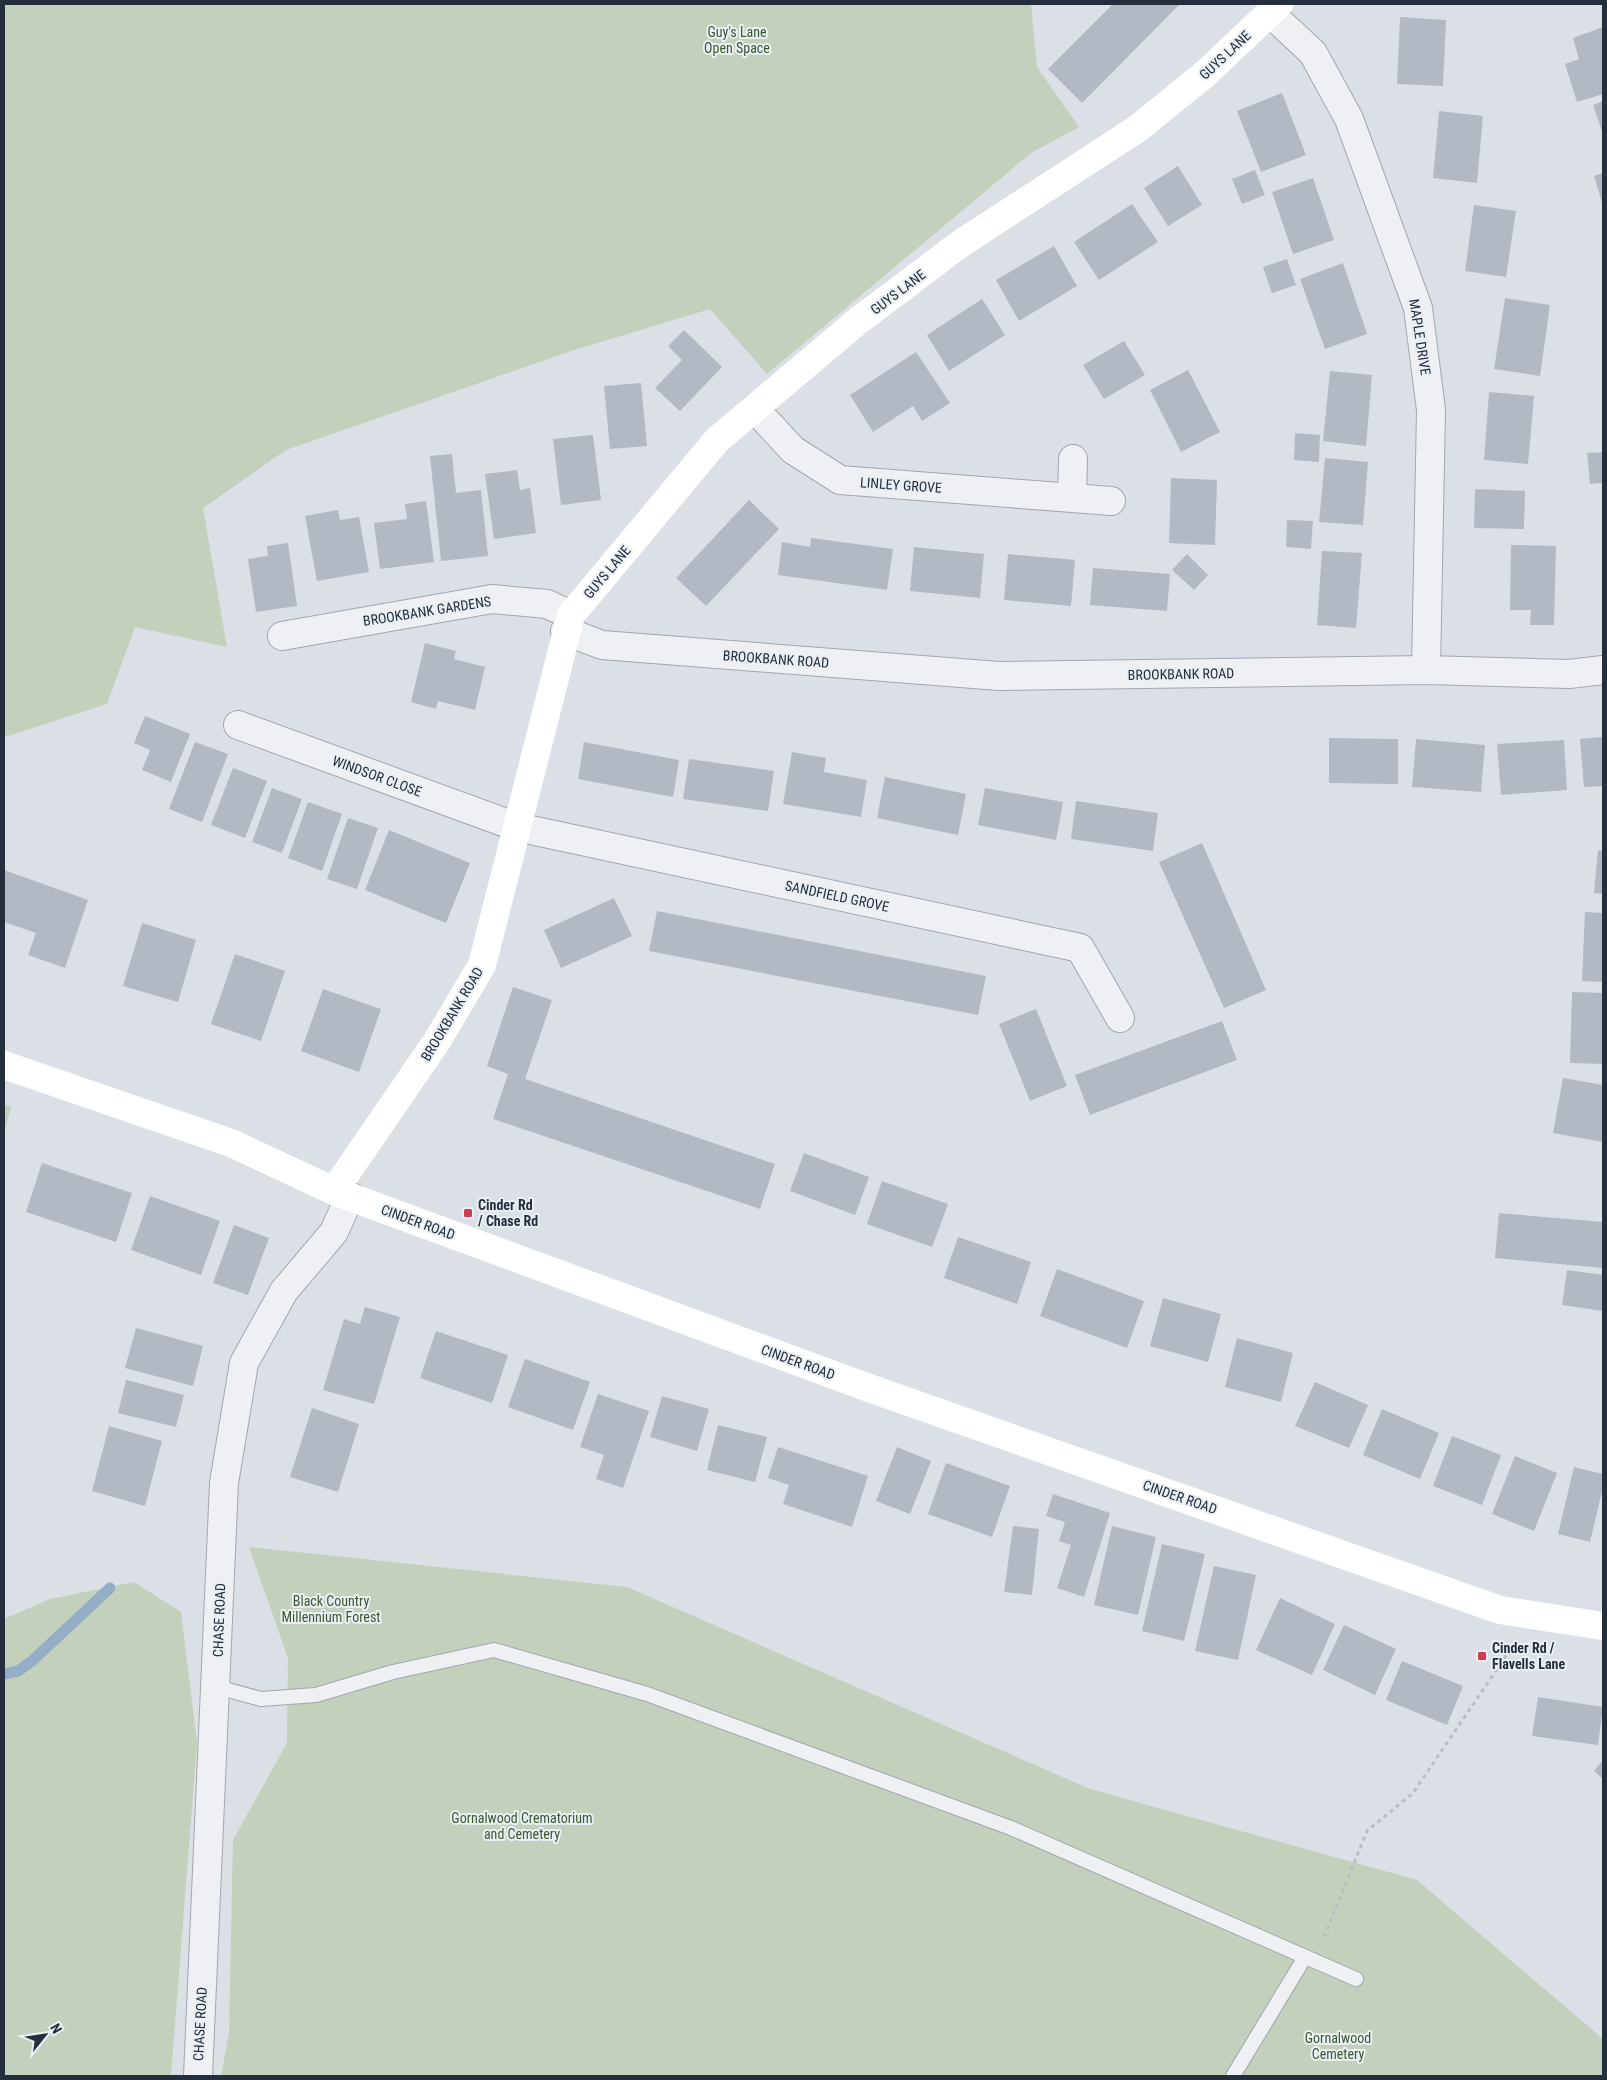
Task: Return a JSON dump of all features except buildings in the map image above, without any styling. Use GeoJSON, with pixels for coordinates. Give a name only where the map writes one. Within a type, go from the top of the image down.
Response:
{"type":"FeatureCollection","features":[{"type":"Feature","properties":{"kind":"main road","name":"GUYS LANE"},"geometry":{"type":"LineString","coordinates":[[568,623],[717,440],[858,321],[960,244],[1137,129],[1206,74],[1274,8]]}},
{"type":"Feature","properties":{"kind":"main road","name":"BROOKBANK ROAD"},"geometry":{"type":"LineString","coordinates":[[342,1193],[482,965],[568,623]]}},
{"type":"Feature","properties":{"kind":"main road","name":"CINDER ROAD"},"geometry":{"type":"LineString","coordinates":[[4,1065],[231,1143],[342,1193],[878,1391],[1500,1610],[1603,1626]]}},
{"type":"Feature","properties":{"kind":"street","name":"MAPLE DRIVE"},"geometry":{"type":"LineString","coordinates":[[1274,8],[1314,53],[1349,119],[1418,308],[1431,410],[1426,670]]}},
{"type":"Feature","properties":{"kind":"street","name":"LINLEY GROVE"},"geometry":{"type":"LineString","coordinates":[[755,409],[793,450],[840,480],[1111,501]]}},
{"type":"Feature","properties":{"kind":"street"},"geometry":{"type":"LineString","coordinates":[[1072,497],[1073,459]]}},
{"type":"Feature","properties":{"kind":"street","name":"BROOKBANK GARDENS"},"geometry":{"type":"LineString","coordinates":[[282,636],[492,599],[547,604],[568,623]]}},
{"type":"Feature","properties":{"kind":"street","name":"BROOKBANK ROAD"},"geometry":{"type":"LineString","coordinates":[[568,623],[602,645],[999,676],[1426,670],[1569,674],[1603,670]]}},
{"type":"Feature","properties":{"kind":"street","name":"WINDSOR CLOSE"},"geometry":{"type":"LineString","coordinates":[[238,725],[516,826]]}},
{"type":"Feature","properties":{"kind":"street","name":"SANDFIELD GROVE"},"geometry":{"type":"LineString","coordinates":[[516,826],[1080,948],[1120,1018]]}},
{"type":"Feature","properties":{"kind":"street","name":"CHASE ROAD"},"geometry":{"type":"LineString","coordinates":[[198,2076],[217,1688],[224,1483],[244,1363],[284,1291],[334,1232],[342,1193]]}},
{"type":"Feature","properties":{"kind":"lane"},"geometry":{"type":"LineString","coordinates":[[217,1688],[262,1699],[316,1695],[392,1672],[494,1650],[647,1694],[1011,1828],[1356,1979]]}},
{"type":"Feature","properties":{"kind":"lane"},"geometry":{"type":"LineString","coordinates":[[1233,2076],[1310,1959]]}},
{"type":"Feature","properties":{"kind":"path"},"geometry":{"type":"LineString","coordinates":[[1310,1959],[1367,1831],[1413,1793],[1534,1615]]}},
{"type":"Feature","properties":{"kind":"green space","name":"Guy's Lane Open Space"},"geometry":{"type":"Polygon","coordinates":[[[4,4],[1031,4],[1037,67],[1079,127],[1031,153],[767,374],[710,309],[574,350],[286,450],[203,508],[227,647],[135,627],[107,704],[5,737],[4,4]]]}},
{"type":"Feature","properties":{"kind":"green space"},"geometry":{"type":"Polygon","coordinates":[[[4,1104],[11,1107],[4,1133],[4,1104]]]}},
{"type":"Feature","properties":{"kind":"green space","name":"Gornalwood Crematorium and Cemetery"},"geometry":{"type":"Polygon","coordinates":[[[249,1547],[627,1587],[1090,1789],[1417,1880],[1603,2039],[1603,2076],[221,2076],[229,2033],[233,1840],[287,1743],[288,1658],[249,1547]]]}},
{"type":"Feature","properties":{"kind":"green space"},"geometry":{"type":"Polygon","coordinates":[[[134,1582],[181,1612],[197,1743],[171,2076],[4,2076],[4,1619],[50,1599],[134,1582]]]}},
{"type":"Feature","properties":{"kind":"waterway"},"geometry":{"type":"LineString","coordinates":[[4,1674],[18,1671],[32,1661],[110,1588]]}},
{"type":"Feature","properties":{"kind":"place","name":"Cinder Rd / Chase Rd"},"geometry":{"type":"Point","coordinates":[468,1213]}},
{"type":"Feature","properties":{"kind":"place","name":"Cinder Rd / Flavells Lane"},"geometry":{"type":"Point","coordinates":[1482,1656]}},
{"type":"Feature","properties":{"kind":"park label","name":"Black Country Millennium Forest"},"geometry":{"type":"Point","coordinates":[331,1609]}},
{"type":"Feature","properties":{"kind":"park label","name":"Gornalwood Cemetery"},"geometry":{"type":"Point","coordinates":[1338,2046]}}]}
